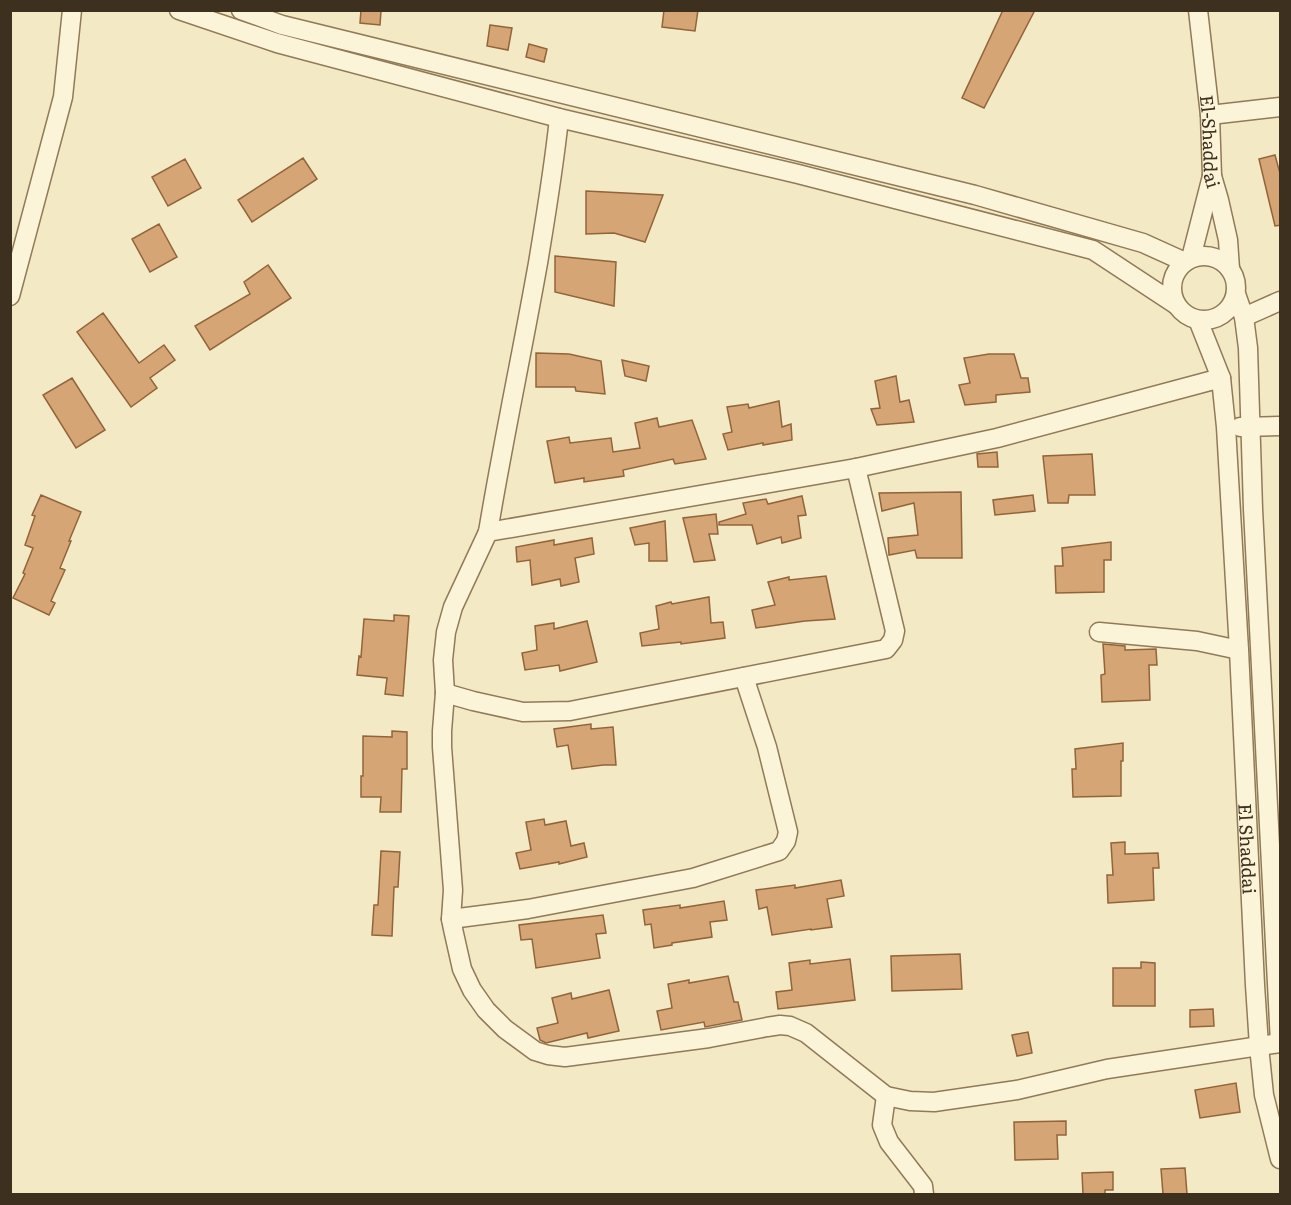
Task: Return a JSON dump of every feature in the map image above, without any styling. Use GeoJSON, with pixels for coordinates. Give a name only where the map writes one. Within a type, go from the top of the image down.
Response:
{"type":"FeatureCollection","features":[{"type":"Feature","properties":{"kind":"street"},"geometry":{"type":"LineString","coordinates":[[12,286],[63,97],[72,10]]}},
{"type":"Feature","properties":{"kind":"street"},"geometry":{"type":"LineString","coordinates":[[179,10],[277,43],[559,118],[798,174],[1093,250],[1175,303]]}},
{"type":"Feature","properties":{"kind":"street"},"geometry":{"type":"LineString","coordinates":[[242,10],[282,25],[975,195],[1143,243],[1188,260]]}},
{"type":"Feature","properties":{"kind":"street","name":"El-Shaddai"},"geometry":{"type":"LineString","coordinates":[[1198,10],[1210,115],[1212,176],[1228,240],[1230,269]]}},
{"type":"Feature","properties":{"kind":"street"},"geometry":{"type":"LineString","coordinates":[[277,43],[282,25]]}},
{"type":"Feature","properties":{"kind":"street"},"geometry":{"type":"LineString","coordinates":[[1210,115],[1281,107]]}},
{"type":"Feature","properties":{"kind":"street"},"geometry":{"type":"LineString","coordinates":[[559,118],[555,165],[488,532],[453,607],[446,632],[443,660],[445,693],[442,731],[453,890],[451,919],[462,969],[472,990],[486,1010],[505,1029],[535,1051],[548,1055],[565,1057],[709,1038],[780,1025],[790,1026],[806,1033],[886,1096],[910,1101],[934,1102],[1017,1090],[1107,1069],[1280,1043],[1272,698],[1254,520],[1252,427],[1244,317],[1230,269],[1213,257],[1202,256],[1188,260],[1178,268],[1171,285],[1175,303],[1181,311],[1198,320],[1208,321],[1226,312],[1236,294]]}},
{"type":"Feature","properties":{"kind":"street"},"geometry":{"type":"LineString","coordinates":[[798,174],[803,153]]}},
{"type":"Feature","properties":{"kind":"street"},"geometry":{"type":"LineString","coordinates":[[1188,260],[1212,176]]}},
{"type":"Feature","properties":{"kind":"street"},"geometry":{"type":"LineString","coordinates":[[1244,317],[1281,301]]}},
{"type":"Feature","properties":{"kind":"street","name":"El Shaddai"},"geometry":{"type":"LineString","coordinates":[[1198,320],[1221,378],[1226,427],[1259,1046],[1264,1095],[1281,1159]]}},
{"type":"Feature","properties":{"kind":"street"},"geometry":{"type":"LineString","coordinates":[[488,532],[856,468],[997,438],[1221,378]]}},
{"type":"Feature","properties":{"kind":"street"},"geometry":{"type":"LineString","coordinates":[[1226,427],[1281,426]]}},
{"type":"Feature","properties":{"kind":"street"},"geometry":{"type":"LineString","coordinates":[[445,693],[523,712],[570,711],[886,649],[893,640],[895,631],[856,468]]}},
{"type":"Feature","properties":{"kind":"street"},"geometry":{"type":"LineString","coordinates":[[1099,632],[1197,641],[1239,650]]}},
{"type":"Feature","properties":{"kind":"street"},"geometry":{"type":"LineString","coordinates":[[451,919],[528,909],[693,878],[779,851],[786,841],[788,832],[767,747],[744,677]]}},
{"type":"Feature","properties":{"kind":"street"},"geometry":{"type":"LineString","coordinates":[[1242,699],[1272,698]]}},
{"type":"Feature","properties":{"kind":"street"},"geometry":{"type":"LineString","coordinates":[[886,1096],[882,1125],[889,1142],[923,1186],[924,1194]]}},
{"type":"Feature","properties":{"kind":"building"},"geometry":{"type":"Polygon","coordinates":[[[361,10],[381,11],[380,25],[360,23],[361,10]]]}},
{"type":"Feature","properties":{"kind":"building"},"geometry":{"type":"Polygon","coordinates":[[[664,10],[698,10],[695,31],[662,27],[664,10]]]}},
{"type":"Feature","properties":{"kind":"building"},"geometry":{"type":"Polygon","coordinates":[[[1003,10],[1035,10],[984,108],[962,98],[1003,10]]]}},
{"type":"Feature","properties":{"kind":"building"},"geometry":{"type":"Polygon","coordinates":[[[490,25],[512,28],[508,50],[487,46],[490,25]]]}},
{"type":"Feature","properties":{"kind":"building"},"geometry":{"type":"Polygon","coordinates":[[[529,44],[547,49],[544,62],[526,57],[529,44]]]}},
{"type":"Feature","properties":{"kind":"building"},"geometry":{"type":"Polygon","coordinates":[[[1275,155],[1281,177],[1281,225],[1275,226],[1259,159],[1275,155]]]}},
{"type":"Feature","properties":{"kind":"building"},"geometry":{"type":"Polygon","coordinates":[[[303,158],[317,179],[252,222],[238,200],[303,158]]]}},
{"type":"Feature","properties":{"kind":"building"},"geometry":{"type":"Polygon","coordinates":[[[185,159],[201,188],[168,206],[152,177],[185,159]]]}},
{"type":"Feature","properties":{"kind":"building"},"geometry":{"type":"Polygon","coordinates":[[[586,191],[663,195],[645,242],[614,233],[586,234],[586,191]]]}},
{"type":"Feature","properties":{"kind":"building"},"geometry":{"type":"Polygon","coordinates":[[[159,224],[177,257],[150,272],[132,239],[159,224]]]}},
{"type":"Feature","properties":{"kind":"building"},"geometry":{"type":"Polygon","coordinates":[[[555,256],[616,262],[614,306],[555,292],[555,256]]]}},
{"type":"Feature","properties":{"kind":"building"},"geometry":{"type":"Polygon","coordinates":[[[268,265],[291,298],[210,350],[195,326],[250,294],[244,282],[268,265]]]}},
{"type":"Feature","properties":{"kind":"building"},"geometry":{"type":"Polygon","coordinates":[[[103,313],[139,363],[164,345],[175,360],[150,378],[157,388],[131,407],[77,332],[103,313]]]}},
{"type":"Feature","properties":{"kind":"building"},"geometry":{"type":"Polygon","coordinates":[[[536,353],[569,354],[601,361],[605,394],[576,391],[575,387],[536,387],[536,353]]]}},
{"type":"Feature","properties":{"kind":"building"},"geometry":{"type":"Polygon","coordinates":[[[989,354],[1014,354],[1021,378],[1028,378],[1030,392],[996,395],[996,402],[965,405],[959,385],[970,383],[964,358],[989,354]]]}},
{"type":"Feature","properties":{"kind":"building"},"geometry":{"type":"Polygon","coordinates":[[[622,360],[649,366],[646,381],[625,376],[622,360]]]}},
{"type":"Feature","properties":{"kind":"building"},"geometry":{"type":"Polygon","coordinates":[[[896,376],[900,402],[909,400],[914,422],[877,425],[871,409],[880,408],[875,381],[896,376]]]}},
{"type":"Feature","properties":{"kind":"building"},"geometry":{"type":"Polygon","coordinates":[[[72,378],[105,430],[76,448],[43,395],[72,378]]]}},
{"type":"Feature","properties":{"kind":"building"},"geometry":{"type":"Polygon","coordinates":[[[779,401],[782,427],[791,424],[792,440],[728,450],[723,434],[732,432],[727,407],[748,404],[749,408],[779,401]]]}},
{"type":"Feature","properties":{"kind":"building"},"geometry":{"type":"Polygon","coordinates":[[[657,418],[659,427],[692,420],[706,459],[675,464],[673,459],[623,470],[624,476],[584,482],[584,478],[555,483],[547,441],[569,437],[570,443],[611,438],[613,452],[640,448],[635,423],[657,418]]]}},
{"type":"Feature","properties":{"kind":"building"},"geometry":{"type":"Polygon","coordinates":[[[997,452],[998,467],[978,467],[977,454],[997,452]]]}},
{"type":"Feature","properties":{"kind":"building"},"geometry":{"type":"Polygon","coordinates":[[[1092,454],[1095,495],[1069,495],[1068,503],[1048,503],[1043,456],[1092,454]]]}},
{"type":"Feature","properties":{"kind":"building"},"geometry":{"type":"Polygon","coordinates":[[[961,492],[962,558],[917,558],[915,550],[889,555],[888,538],[918,535],[914,503],[882,511],[879,493],[961,492]]]}},
{"type":"Feature","properties":{"kind":"building"},"geometry":{"type":"Polygon","coordinates":[[[41,495],[81,512],[60,568],[65,570],[51,601],[55,603],[49,615],[13,598],[25,574],[23,573],[33,548],[25,545],[35,516],[32,515],[41,495]]]}},
{"type":"Feature","properties":{"kind":"building"},"geometry":{"type":"Polygon","coordinates":[[[1033,495],[1035,511],[995,515],[993,500],[1033,495]]]}},
{"type":"Feature","properties":{"kind":"building"},"geometry":{"type":"Polygon","coordinates":[[[802,496],[806,515],[798,516],[801,538],[782,543],[781,537],[757,544],[752,525],[719,525],[719,522],[746,514],[743,503],[766,499],[768,504],[802,496]]]}},
{"type":"Feature","properties":{"kind":"building"},"geometry":{"type":"Polygon","coordinates":[[[716,514],[718,534],[709,534],[715,560],[694,562],[683,518],[716,514]]]}},
{"type":"Feature","properties":{"kind":"building"},"geometry":{"type":"Polygon","coordinates":[[[665,521],[667,561],[649,561],[649,543],[635,545],[630,528],[665,521]]]}},
{"type":"Feature","properties":{"kind":"building"},"geometry":{"type":"Polygon","coordinates":[[[592,538],[594,554],[575,558],[579,582],[561,586],[560,579],[532,585],[530,560],[517,562],[516,547],[554,540],[554,545],[592,538]]]}},
{"type":"Feature","properties":{"kind":"building"},"geometry":{"type":"Polygon","coordinates":[[[1111,542],[1111,560],[1104,560],[1104,592],[1056,593],[1055,566],[1063,566],[1062,548],[1111,542]]]}},
{"type":"Feature","properties":{"kind":"building"},"geometry":{"type":"Polygon","coordinates":[[[826,576],[835,619],[756,628],[752,610],[775,605],[768,582],[789,577],[789,580],[826,576]]]}},
{"type":"Feature","properties":{"kind":"building"},"geometry":{"type":"Polygon","coordinates":[[[709,597],[711,623],[723,622],[725,638],[642,646],[640,633],[659,629],[656,606],[709,597]]]}},
{"type":"Feature","properties":{"kind":"building"},"geometry":{"type":"Polygon","coordinates":[[[394,615],[409,616],[403,696],[385,694],[387,678],[357,675],[364,619],[394,621],[394,615]]]}},
{"type":"Feature","properties":{"kind":"building"},"geometry":{"type":"Polygon","coordinates":[[[587,621],[597,662],[560,671],[559,665],[525,670],[522,653],[537,650],[535,626],[554,623],[554,629],[587,621]]]}},
{"type":"Feature","properties":{"kind":"building"},"geometry":{"type":"Polygon","coordinates":[[[1103,644],[1125,646],[1125,650],[1156,649],[1157,665],[1149,665],[1150,700],[1102,702],[1101,675],[1105,674],[1103,644]]]}},
{"type":"Feature","properties":{"kind":"building"},"geometry":{"type":"Polygon","coordinates":[[[591,724],[591,729],[613,727],[616,765],[572,769],[568,745],[557,747],[554,729],[591,724]]]}},
{"type":"Feature","properties":{"kind":"building"},"geometry":{"type":"Polygon","coordinates":[[[392,731],[407,732],[407,769],[402,769],[401,812],[380,812],[381,797],[361,797],[363,736],[392,737],[392,731]]]}},
{"type":"Feature","properties":{"kind":"building"},"geometry":{"type":"Polygon","coordinates":[[[1123,743],[1121,796],[1073,797],[1072,769],[1076,769],[1075,749],[1123,743]]]}},
{"type":"Feature","properties":{"kind":"building"},"geometry":{"type":"Polygon","coordinates":[[[544,819],[545,825],[566,821],[571,846],[584,843],[587,857],[559,864],[559,862],[520,869],[516,853],[531,850],[526,822],[544,819]]]}},
{"type":"Feature","properties":{"kind":"building"},"geometry":{"type":"Polygon","coordinates":[[[1125,842],[1125,854],[1158,853],[1159,868],[1153,868],[1154,900],[1108,903],[1107,875],[1113,875],[1111,843],[1125,842]]]}},
{"type":"Feature","properties":{"kind":"building"},"geometry":{"type":"Polygon","coordinates":[[[381,851],[400,852],[398,887],[394,887],[392,936],[372,935],[374,905],[378,905],[381,851]]]}},
{"type":"Feature","properties":{"kind":"building"},"geometry":{"type":"Polygon","coordinates":[[[841,880],[844,896],[827,899],[832,927],[772,935],[767,907],[759,909],[756,890],[795,885],[795,888],[841,880]]]}},
{"type":"Feature","properties":{"kind":"building"},"geometry":{"type":"Polygon","coordinates":[[[724,901],[727,920],[710,922],[712,937],[654,948],[651,924],[645,925],[643,910],[680,905],[680,908],[724,901]]]}},
{"type":"Feature","properties":{"kind":"building"},"geometry":{"type":"Polygon","coordinates":[[[603,915],[606,933],[596,934],[600,958],[536,968],[532,939],[521,940],[519,925],[603,915]]]}},
{"type":"Feature","properties":{"kind":"building"},"geometry":{"type":"Polygon","coordinates":[[[960,954],[962,989],[892,991],[891,956],[960,954]]]}},
{"type":"Feature","properties":{"kind":"building"},"geometry":{"type":"Polygon","coordinates":[[[850,959],[855,1000],[778,1009],[776,992],[792,990],[789,963],[810,960],[810,964],[850,959]]]}},
{"type":"Feature","properties":{"kind":"building"},"geometry":{"type":"Polygon","coordinates":[[[1141,962],[1155,963],[1155,1006],[1113,1006],[1113,968],[1141,968],[1141,962]]]}},
{"type":"Feature","properties":{"kind":"building"},"geometry":{"type":"Polygon","coordinates":[[[728,976],[734,1002],[738,1002],[742,1020],[705,1027],[704,1022],[661,1030],[657,1011],[672,1008],[668,984],[728,976]]]}},
{"type":"Feature","properties":{"kind":"building"},"geometry":{"type":"Polygon","coordinates":[[[609,990],[619,1031],[588,1038],[587,1033],[546,1043],[540,1040],[537,1028],[558,1023],[552,998],[571,993],[572,999],[609,990]]]}},
{"type":"Feature","properties":{"kind":"building"},"geometry":{"type":"Polygon","coordinates":[[[1213,1009],[1214,1026],[1190,1027],[1190,1010],[1213,1009]]]}},
{"type":"Feature","properties":{"kind":"building"},"geometry":{"type":"Polygon","coordinates":[[[1028,1032],[1032,1053],[1017,1056],[1012,1035],[1028,1032]]]}},
{"type":"Feature","properties":{"kind":"building"},"geometry":{"type":"Polygon","coordinates":[[[1236,1083],[1240,1112],[1200,1118],[1195,1090],[1236,1083]]]}},
{"type":"Feature","properties":{"kind":"building"},"geometry":{"type":"Polygon","coordinates":[[[1066,1121],[1066,1135],[1057,1135],[1058,1159],[1015,1160],[1014,1122],[1066,1121]]]}},
{"type":"Feature","properties":{"kind":"building"},"geometry":{"type":"Polygon","coordinates":[[[1185,1168],[1187,1194],[1163,1194],[1161,1169],[1185,1168]]]}},
{"type":"Feature","properties":{"kind":"building"},"geometry":{"type":"Polygon","coordinates":[[[1113,1172],[1113,1190],[1105,1190],[1105,1194],[1083,1194],[1082,1173],[1113,1172]]]}}]}
